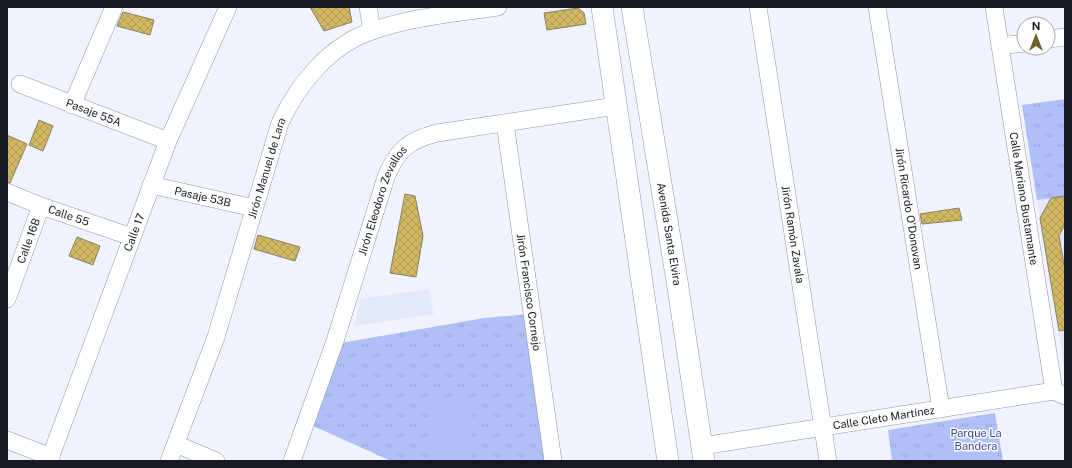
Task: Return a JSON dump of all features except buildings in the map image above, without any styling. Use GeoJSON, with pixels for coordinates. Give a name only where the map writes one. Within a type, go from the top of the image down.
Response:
{"type":"FeatureCollection","features":[{"type":"Feature","properties":{"kind":"street"},"geometry":{"type":"LineString","coordinates":[[72,105],[114,7]]}},
{"type":"Feature","properties":{"kind":"street","name":"Calle 17"},"geometry":{"type":"LineString","coordinates":[[50,459],[168,141],[228,7]]}},
{"type":"Feature","properties":{"kind":"street"},"geometry":{"type":"LineString","coordinates":[[368,7],[372,31]]}},
{"type":"Feature","properties":{"kind":"street","name":"Jirón Manuel de Lara"},"geometry":{"type":"LineString","coordinates":[[169,461],[216,337],[280,123],[293,98],[303,84],[326,60],[350,41],[372,31],[422,18],[498,7]]}},
{"type":"Feature","properties":{"kind":"street"},"geometry":{"type":"LineString","coordinates":[[602,7],[668,461]]}},
{"type":"Feature","properties":{"kind":"street","name":"Avenida Santa Elvira"},"geometry":{"type":"LineString","coordinates":[[632,7],[677,281],[703,454]]}},
{"type":"Feature","properties":{"kind":"street","name":"Jirón Ramón Zavala"},"geometry":{"type":"LineString","coordinates":[[758,7],[828,461]]}},
{"type":"Feature","properties":{"kind":"street","name":"Jirón Ricardo O'Donovan"},"geometry":{"type":"LineString","coordinates":[[878,7],[941,409]]}},
{"type":"Feature","properties":{"kind":"street","name":"Calle Mariano Bustamante"},"geometry":{"type":"LineString","coordinates":[[994,7],[1060,394]]}},
{"type":"Feature","properties":{"kind":"street"},"geometry":{"type":"LineString","coordinates":[[1000,46],[1016,44]]}},
{"type":"Feature","properties":{"kind":"street","name":"Pasaje 55A"},"geometry":{"type":"LineString","coordinates":[[20,84],[168,141]]}},
{"type":"Feature","properties":{"kind":"street","name":"Jirón Eleodoro Zevallos"},"geometry":{"type":"LineString","coordinates":[[292,461],[335,341],[386,177],[395,157],[402,149],[413,141],[424,136],[437,133],[616,106]]}},
{"type":"Feature","properties":{"kind":"street","name":"Jirón Francisco Cornejo"},"geometry":{"type":"LineString","coordinates":[[505,123],[553,461]]}},
{"type":"Feature","properties":{"kind":"street","name":"Pasaje 53B"},"geometry":{"type":"LineString","coordinates":[[151,185],[254,208]]}},
{"type":"Feature","properties":{"kind":"street","name":"Calle 55"},"geometry":{"type":"LineString","coordinates":[[7,192],[41,206],[132,237]]}},
{"type":"Feature","properties":{"kind":"street","name":"Calle 16B"},"geometry":{"type":"LineString","coordinates":[[7,299],[41,206]]}},
{"type":"Feature","properties":{"kind":"street","name":"Calle Cleto Martínez"},"geometry":{"type":"LineString","coordinates":[[703,454],[822,427],[941,409],[1060,394]]}},
{"type":"Feature","properties":{"kind":"street"},"geometry":{"type":"LineString","coordinates":[[7,440],[50,459]]}},
{"type":"Feature","properties":{"kind":"street"},"geometry":{"type":"LineString","coordinates":[[176,444],[216,461]]}},
{"type":"Feature","properties":{"kind":"shaded area"},"geometry":{"type":"Polygon","coordinates":[[[1065,196],[1065,372],[1037,200],[1065,196]]]}},
{"type":"Feature","properties":{"kind":"shaded area"},"geometry":{"type":"Polygon","coordinates":[[[429,289],[434,314],[355,326],[360,299],[429,289]]]}},
{"type":"Feature","properties":{"kind":"green space"},"geometry":{"type":"Polygon","coordinates":[[[1065,99],[1065,196],[1037,200],[1022,105],[1065,99]]]}},
{"type":"Feature","properties":{"kind":"green space"},"geometry":{"type":"Polygon","coordinates":[[[530,314],[549,461],[391,461],[311,425],[341,343],[484,318],[530,314]]]}},
{"type":"Feature","properties":{"kind":"green space"},"geometry":{"type":"Polygon","coordinates":[[[434,402],[473,405],[470,461],[431,461],[434,402]]]}},
{"type":"Feature","properties":{"kind":"green space","name":"Parque La Bandera"},"geometry":{"type":"Polygon","coordinates":[[[995,413],[1003,461],[892,461],[888,430],[995,413]]]}},
{"type":"Feature","properties":{"kind":"green space"},"geometry":{"type":"Polygon","coordinates":[[[943,447],[991,451],[990,461],[942,461],[943,447]]]}}]}
